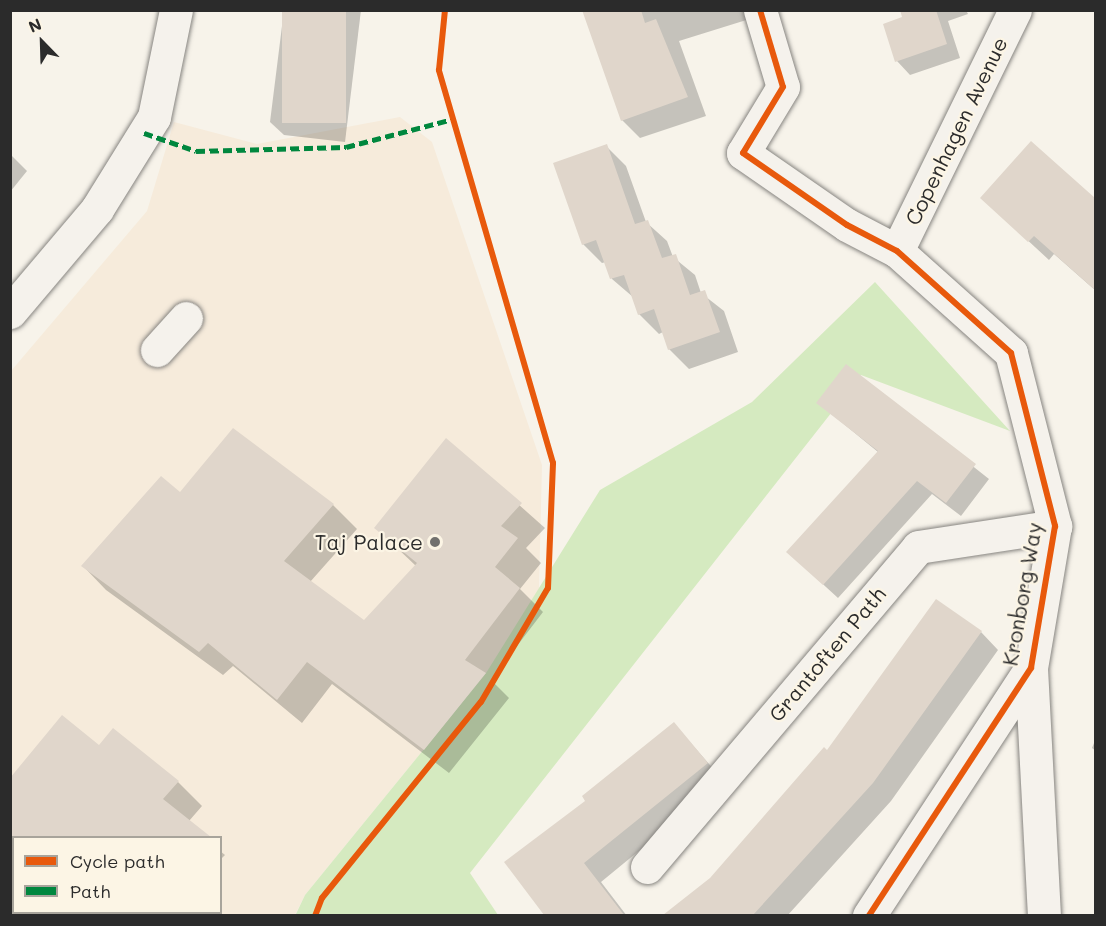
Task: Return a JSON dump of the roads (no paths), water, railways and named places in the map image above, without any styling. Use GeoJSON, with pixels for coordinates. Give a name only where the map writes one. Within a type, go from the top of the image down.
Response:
{"type":"FeatureCollection","features":[{"type":"Feature","properties":{"kind":"street"},"geometry":{"type":"LineString","coordinates":[[13,304],[97,209],[154,117],[176,10]]}},
{"type":"Feature","properties":{"kind":"street","name":"Kronborg Way"},"geometry":{"type":"LineString","coordinates":[[760,10],[783,87],[743,153],[847,225],[897,250],[1011,353],[1055,526],[1031,668],[869,915]]}},
{"type":"Feature","properties":{"kind":"street","name":"Copenhagen Avenue"},"geometry":{"type":"LineString","coordinates":[[897,250],[1015,10]]}},
{"type":"Feature","properties":{"kind":"street"},"geometry":{"type":"LineString","coordinates":[[157,350],[186,318]]}},
{"type":"Feature","properties":{"kind":"street","name":"Grantoften Path"},"geometry":{"type":"LineString","coordinates":[[647,867],[918,547],[1055,526]]}},
{"type":"Feature","properties":{"kind":"street"},"geometry":{"type":"LineString","coordinates":[[1031,668],[1044,915]]}},
{"type":"Feature","properties":{"kind":"place","name":"Taj Palace"},"geometry":{"type":"Point","coordinates":[435,542]}}]}
